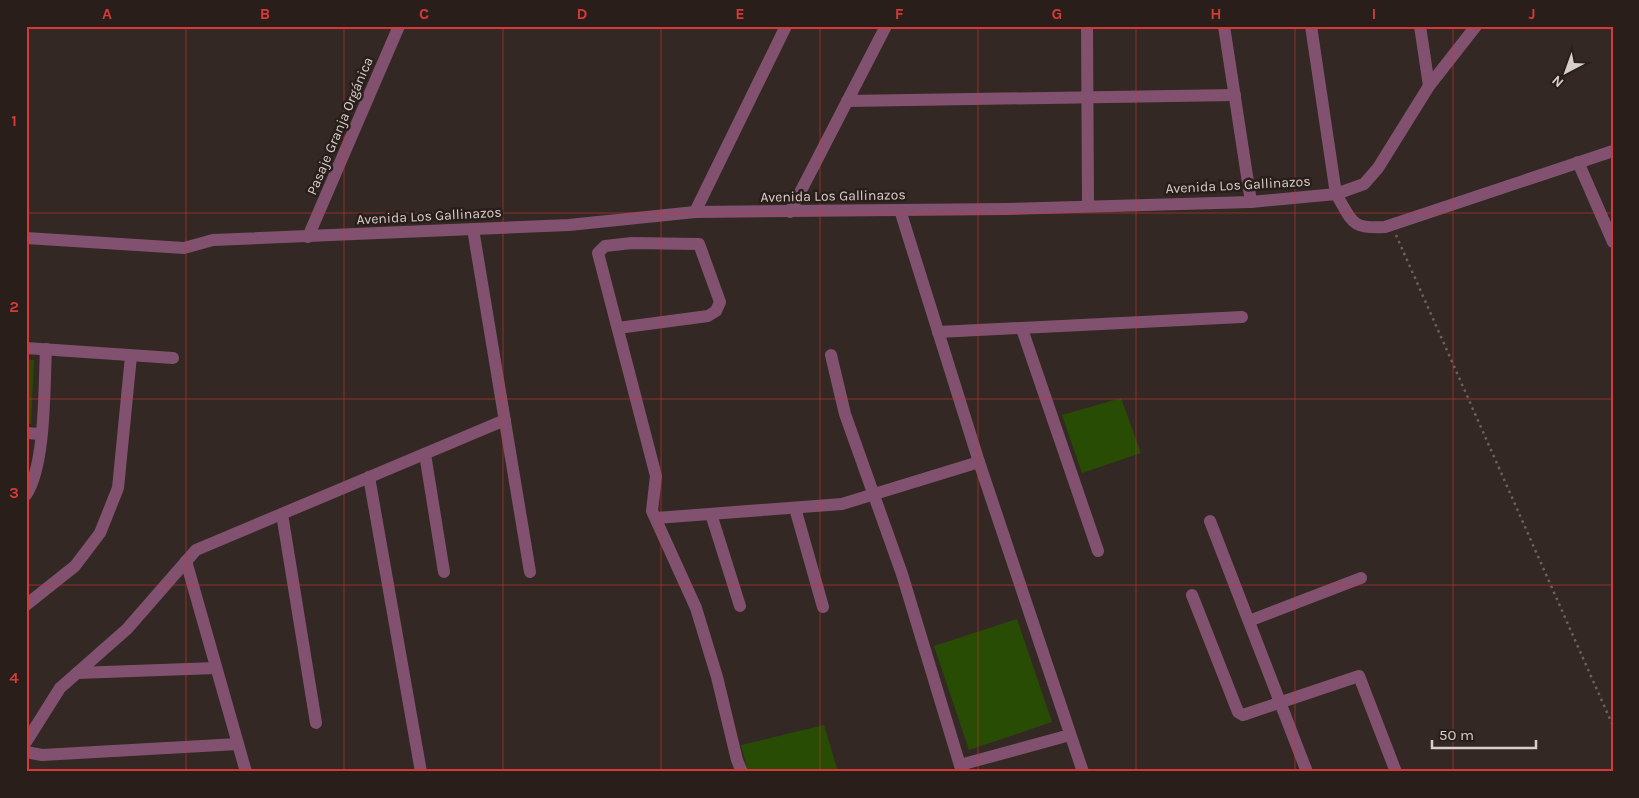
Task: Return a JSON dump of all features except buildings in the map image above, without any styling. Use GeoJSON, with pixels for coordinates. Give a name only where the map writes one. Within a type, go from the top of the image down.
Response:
{"type":"FeatureCollection","features":[{"type":"Feature","properties":{"kind":"street","name":"Pasaje Granja Orgánica"},"geometry":{"type":"LineString","coordinates":[[308,237],[399,26]]}},
{"type":"Feature","properties":{"kind":"street"},"geometry":{"type":"LineString","coordinates":[[695,212],[786,26]]}},
{"type":"Feature","properties":{"kind":"street"},"geometry":{"type":"LineString","coordinates":[[790,212],[886,26]]}},
{"type":"Feature","properties":{"kind":"street"},"geometry":{"type":"LineString","coordinates":[[1087,26],[1088,206]]}},
{"type":"Feature","properties":{"kind":"street"},"geometry":{"type":"LineString","coordinates":[[1224,26],[1252,202]]}},
{"type":"Feature","properties":{"kind":"street"},"geometry":{"type":"LineString","coordinates":[[1311,26],[1336,194],[1355,225],[1363,228],[1391,225],[1613,151]]}},
{"type":"Feature","properties":{"kind":"street"},"geometry":{"type":"LineString","coordinates":[[1420,26],[1429,86]]}},
{"type":"Feature","properties":{"kind":"street","name":"Avenida Los Gallinazos"},"geometry":{"type":"LineString","coordinates":[[26,238],[184,248],[214,240],[569,225],[695,212],[900,213],[1252,202],[1336,194],[1364,184],[1378,168],[1429,86],[1476,26]]}},
{"type":"Feature","properties":{"kind":"street"},"geometry":{"type":"LineString","coordinates":[[848,101],[1235,95]]}},
{"type":"Feature","properties":{"kind":"street"},"geometry":{"type":"LineString","coordinates":[[1578,162],[1613,242]]}},
{"type":"Feature","properties":{"kind":"street"},"geometry":{"type":"LineString","coordinates":[[900,213],[979,462],[1083,772]]}},
{"type":"Feature","properties":{"kind":"street"},"geometry":{"type":"LineString","coordinates":[[473,229],[530,572]]}},
{"type":"Feature","properties":{"kind":"street"},"geometry":{"type":"LineString","coordinates":[[618,328],[708,316],[716,311],[720,302],[699,244],[632,243],[605,246],[598,253],[656,476],[652,511],[696,608],[717,677],[736,760],[742,772]]}},
{"type":"Feature","properties":{"kind":"street"},"geometry":{"type":"LineString","coordinates":[[938,332],[1242,317]]}},
{"type":"Feature","properties":{"kind":"street"},"geometry":{"type":"LineString","coordinates":[[1022,328],[1098,551]]}},
{"type":"Feature","properties":{"kind":"street"},"geometry":{"type":"LineString","coordinates":[[26,348],[172,358]]}},
{"type":"Feature","properties":{"kind":"street"},"geometry":{"type":"LineString","coordinates":[[26,495],[35,475],[41,434],[46,349]]}},
{"type":"Feature","properties":{"kind":"street"},"geometry":{"type":"LineString","coordinates":[[831,355],[845,414],[902,574],[961,768],[1070,735]]}},
{"type":"Feature","properties":{"kind":"street"},"geometry":{"type":"LineString","coordinates":[[26,605],[75,566],[100,533],[118,488],[131,356]]}},
{"type":"Feature","properties":{"kind":"street"},"geometry":{"type":"LineString","coordinates":[[26,742],[60,688],[127,629],[196,550],[505,420]]}},
{"type":"Feature","properties":{"kind":"street"},"geometry":{"type":"LineString","coordinates":[[26,433],[41,434]]}},
{"type":"Feature","properties":{"kind":"street"},"geometry":{"type":"LineString","coordinates":[[425,454],[444,572]]}},
{"type":"Feature","properties":{"kind":"street"},"geometry":{"type":"LineString","coordinates":[[656,518],[842,504],[874,496],[979,462]]}},
{"type":"Feature","properties":{"kind":"street"},"geometry":{"type":"LineString","coordinates":[[369,478],[421,772]]}},
{"type":"Feature","properties":{"kind":"street"},"geometry":{"type":"LineString","coordinates":[[795,508],[823,607]]}},
{"type":"Feature","properties":{"kind":"street"},"geometry":{"type":"LineString","coordinates":[[282,514],[316,723]]}},
{"type":"Feature","properties":{"kind":"street"},"geometry":{"type":"LineString","coordinates":[[711,514],[740,606]]}},
{"type":"Feature","properties":{"kind":"street"},"geometry":{"type":"LineString","coordinates":[[1210,521],[1307,772]]}},
{"type":"Feature","properties":{"kind":"street"},"geometry":{"type":"LineString","coordinates":[[186,561],[246,772]]}},
{"type":"Feature","properties":{"kind":"street"},"geometry":{"type":"LineString","coordinates":[[1249,621],[1361,578]]}},
{"type":"Feature","properties":{"kind":"street"},"geometry":{"type":"LineString","coordinates":[[1192,594],[1238,712],[1243,715],[1359,676],[1396,772]]}},
{"type":"Feature","properties":{"kind":"street"},"geometry":{"type":"LineString","coordinates":[[77,673],[216,668]]}},
{"type":"Feature","properties":{"kind":"street"},"geometry":{"type":"LineString","coordinates":[[26,752],[42,755],[238,744]]}},
{"type":"Feature","properties":{"kind":"path"},"geometry":{"type":"LineString","coordinates":[[1391,225],[1613,726]]}},
{"type":"Feature","properties":{"kind":"green space"},"geometry":{"type":"Polygon","coordinates":[[[26,359],[34,360],[31,424],[26,423],[26,359]]]}},
{"type":"Feature","properties":{"kind":"green space"},"geometry":{"type":"Polygon","coordinates":[[[1121,398],[1141,453],[1082,473],[1062,415],[1121,398]]]}},
{"type":"Feature","properties":{"kind":"green space"},"geometry":{"type":"Polygon","coordinates":[[[1017,619],[1052,722],[969,750],[934,646],[1017,619]]]}},
{"type":"Feature","properties":{"kind":"green space"},"geometry":{"type":"Polygon","coordinates":[[[824,725],[838,772],[748,772],[741,745],[824,725]]]}}]}
